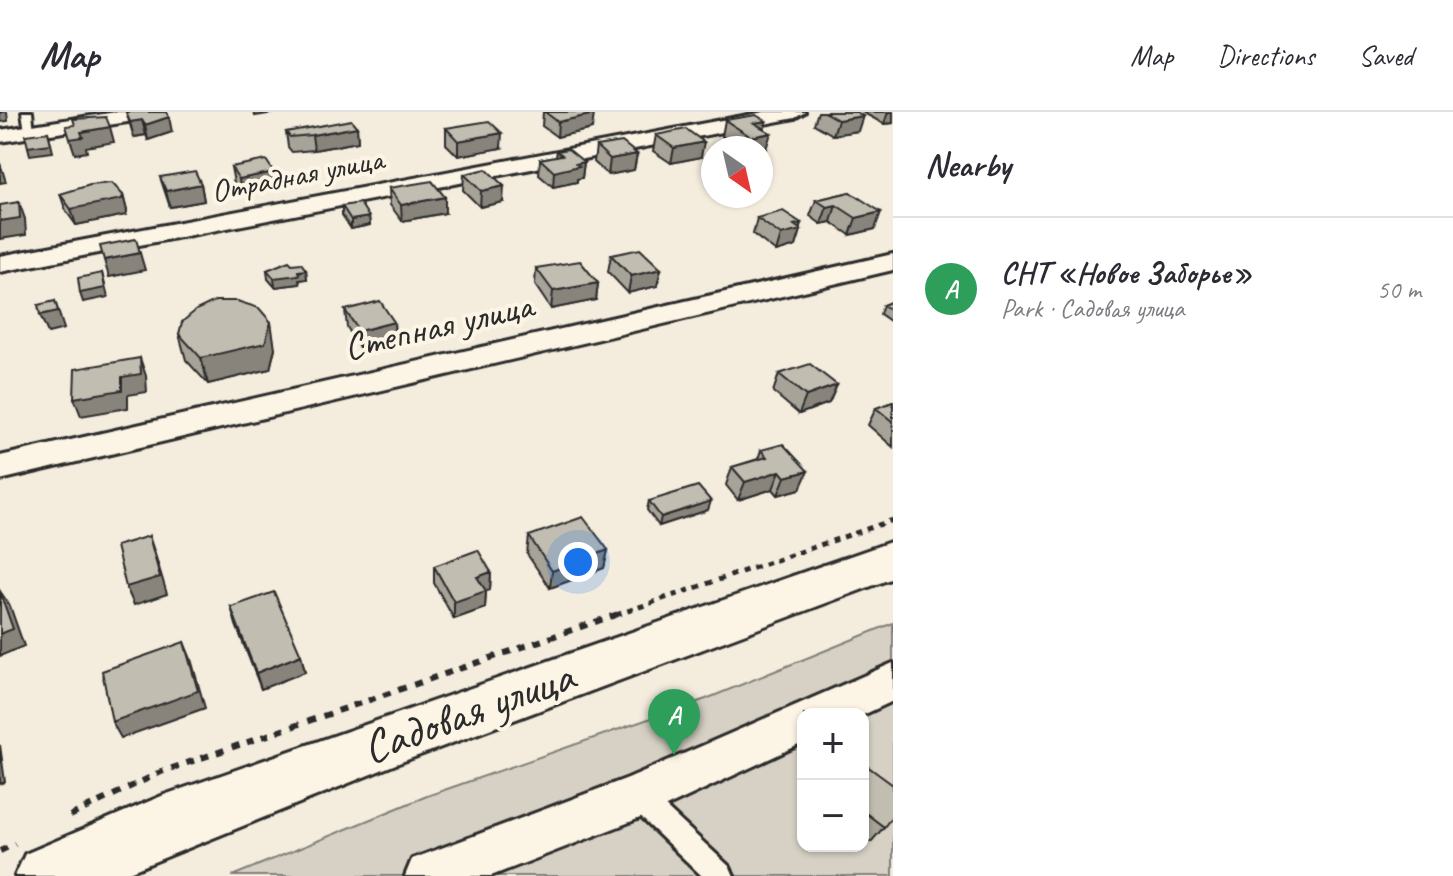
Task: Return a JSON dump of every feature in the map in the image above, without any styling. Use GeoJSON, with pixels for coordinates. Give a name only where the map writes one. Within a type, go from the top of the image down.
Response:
{"type":"FeatureCollection","features":[{"type":"Feature","properties":{"kind":"main road","name":"Садовая улица"},"geometry":{"type":"LineString","coordinates":[[37,857],[164,825],[384,742],[893,559]]}},
{"type":"Feature","properties":{"kind":"street"},"geometry":{"type":"LineString","coordinates":[[0,136],[28,122],[153,112]]}},
{"type":"Feature","properties":{"kind":"street","name":"Отрадная улица"},"geometry":{"type":"LineString","coordinates":[[0,264],[795,112]]}},
{"type":"Feature","properties":{"kind":"street","name":"Степная улица"},"geometry":{"type":"LineString","coordinates":[[0,468],[893,262]]}},
{"type":"Feature","properties":{"kind":"street"},"geometry":{"type":"LineString","coordinates":[[834,708],[893,681]]}},
{"type":"Feature","properties":{"kind":"street"},"geometry":{"type":"LineString","coordinates":[[429,876],[637,797],[797,725]]}},
{"type":"Feature","properties":{"kind":"lane"},"geometry":{"type":"LineString","coordinates":[[637,797],[721,876]]}},
{"type":"Feature","properties":{"kind":"path"},"geometry":{"type":"LineString","coordinates":[[67,818],[161,772],[893,520]]}},
{"type":"Feature","properties":{"kind":"path"},"geometry":{"type":"LineString","coordinates":[[0,851],[37,857]]}},
{"type":"Feature","properties":{"kind":"shaded area"},"geometry":{"type":"Polygon","coordinates":[[[893,623],[893,876],[232,876],[427,796],[706,699],[893,623]]]}},
{"type":"Feature","properties":{"kind":"building"},"geometry":{"type":"Polygon","coordinates":[[[126,112],[166,112],[169,117],[145,125],[142,120],[130,122],[126,112]]]}},
{"type":"Feature","properties":{"kind":"building"},"geometry":{"type":"Polygon","coordinates":[[[545,112],[590,112],[594,114],[558,122],[545,112]]]}},
{"type":"Feature","properties":{"kind":"building"},"geometry":{"type":"Polygon","coordinates":[[[824,112],[856,112],[863,116],[838,120],[824,112]]]}},
{"type":"Feature","properties":{"kind":"building"},"geometry":{"type":"Polygon","coordinates":[[[756,115],[766,121],[754,123],[771,133],[749,136],[725,120],[756,115]]]}},
{"type":"Feature","properties":{"kind":"building"},"geometry":{"type":"Polygon","coordinates":[[[106,117],[110,127],[81,132],[83,137],[70,139],[66,126],[75,125],[73,119],[106,117]]]}},
{"type":"Feature","properties":{"kind":"building"},"geometry":{"type":"Polygon","coordinates":[[[351,120],[357,127],[290,137],[286,132],[351,120]]]}},
{"type":"Feature","properties":{"kind":"building"},"geometry":{"type":"Polygon","coordinates":[[[489,121],[502,133],[458,141],[446,128],[489,121]]]}},
{"type":"Feature","properties":{"kind":"building"},"geometry":{"type":"Polygon","coordinates":[[[686,129],[701,143],[674,148],[656,135],[686,129]]]}},
{"type":"Feature","properties":{"kind":"building"},"geometry":{"type":"Polygon","coordinates":[[[48,132],[51,144],[28,147],[25,135],[48,132]]]}},
{"type":"Feature","properties":{"kind":"building"},"geometry":{"type":"Polygon","coordinates":[[[622,142],[637,154],[610,159],[596,146],[622,142]]]}},
{"type":"Feature","properties":{"kind":"building"},"geometry":{"type":"Polygon","coordinates":[[[568,149],[584,162],[554,172],[540,159],[562,155],[557,151],[568,149]]]}},
{"type":"Feature","properties":{"kind":"building"},"geometry":{"type":"Polygon","coordinates":[[[266,160],[274,172],[239,179],[231,167],[266,160]]]}},
{"type":"Feature","properties":{"kind":"building"},"geometry":{"type":"Polygon","coordinates":[[[486,169],[504,186],[481,191],[464,174],[486,169]]]}},
{"type":"Feature","properties":{"kind":"building"},"geometry":{"type":"Polygon","coordinates":[[[195,171],[201,184],[166,191],[160,177],[195,171]]]}},
{"type":"Feature","properties":{"kind":"building"},"geometry":{"type":"Polygon","coordinates":[[[432,181],[445,197],[401,205],[389,188],[432,181]]]}},
{"type":"Feature","properties":{"kind":"building"},"geometry":{"type":"Polygon","coordinates":[[[112,183],[123,195],[122,199],[71,209],[60,194],[90,185],[112,183]]]}},
{"type":"Feature","properties":{"kind":"building"},"geometry":{"type":"Polygon","coordinates":[[[850,192],[881,212],[856,218],[836,205],[827,207],[816,200],[850,192]]]}},
{"type":"Feature","properties":{"kind":"building"},"geometry":{"type":"Polygon","coordinates":[[[19,202],[20,218],[0,221],[0,205],[19,202]]]}},
{"type":"Feature","properties":{"kind":"building"},"geometry":{"type":"Polygon","coordinates":[[[360,203],[369,217],[351,220],[342,206],[360,203]]]}},
{"type":"Feature","properties":{"kind":"building"},"geometry":{"type":"Polygon","coordinates":[[[783,211],[801,223],[794,225],[801,230],[781,235],[757,218],[783,211]]]}},
{"type":"Feature","properties":{"kind":"building"},"geometry":{"type":"Polygon","coordinates":[[[136,239],[140,253],[104,260],[100,246],[136,239]]]}},
{"type":"Feature","properties":{"kind":"building"},"geometry":{"type":"Polygon","coordinates":[[[640,249],[661,269],[631,276],[611,255],[640,249]]]}},
{"type":"Feature","properties":{"kind":"building"},"geometry":{"type":"Polygon","coordinates":[[[289,261],[292,264],[301,263],[306,270],[298,271],[299,275],[274,278],[267,270],[289,261]]]}},
{"type":"Feature","properties":{"kind":"building"},"geometry":{"type":"Polygon","coordinates":[[[580,261],[598,283],[553,291],[536,268],[580,261]]]}},
{"type":"Feature","properties":{"kind":"building"},"geometry":{"type":"Polygon","coordinates":[[[102,273],[105,288],[80,293],[78,278],[102,273]]]}},
{"type":"Feature","properties":{"kind":"building"},"geometry":{"type":"Polygon","coordinates":[[[55,301],[58,311],[40,315],[38,305],[55,301]]]}},
{"type":"Feature","properties":{"kind":"building"},"geometry":{"type":"Polygon","coordinates":[[[215,301],[237,301],[259,308],[271,322],[265,343],[201,358],[179,334],[182,322],[196,310],[215,301]]]}},
{"type":"Feature","properties":{"kind":"building"},"geometry":{"type":"Polygon","coordinates":[[[380,301],[394,322],[359,331],[345,310],[380,301]]]}},
{"type":"Feature","properties":{"kind":"building"},"geometry":{"type":"Polygon","coordinates":[[[893,301],[893,311],[883,305],[893,301]]]}},
{"type":"Feature","properties":{"kind":"building"},"geometry":{"type":"Polygon","coordinates":[[[140,358],[141,374],[122,377],[122,390],[74,398],[75,369],[140,358]]]}},
{"type":"Feature","properties":{"kind":"building"},"geometry":{"type":"Polygon","coordinates":[[[810,364],[837,385],[806,396],[779,374],[810,364]]]}},
{"type":"Feature","properties":{"kind":"building"},"geometry":{"type":"Polygon","coordinates":[[[893,402],[893,422],[876,408],[893,402]]]}},
{"type":"Feature","properties":{"kind":"building"},"geometry":{"type":"Polygon","coordinates":[[[783,444],[808,471],[785,477],[780,471],[745,482],[732,467],[767,457],[761,450],[783,444]]]}},
{"type":"Feature","properties":{"kind":"building"},"geometry":{"type":"Polygon","coordinates":[[[698,486],[711,501],[661,517],[649,501],[698,486]]]}},
{"type":"Feature","properties":{"kind":"building"},"geometry":{"type":"Polygon","coordinates":[[[583,517],[608,550],[552,571],[529,536],[583,517]]]}},
{"type":"Feature","properties":{"kind":"building"},"geometry":{"type":"Polygon","coordinates":[[[149,536],[160,577],[126,587],[116,546],[149,536]]]}},
{"type":"Feature","properties":{"kind":"building"},"geometry":{"type":"Polygon","coordinates":[[[478,550],[491,572],[477,577],[486,591],[454,602],[434,566],[478,550]]]}},
{"type":"Feature","properties":{"kind":"building"},"geometry":{"type":"Polygon","coordinates":[[[0,592],[13,629],[0,634],[0,592]]]}},
{"type":"Feature","properties":{"kind":"building"},"geometry":{"type":"Polygon","coordinates":[[[274,592],[301,655],[256,673],[231,607],[274,592]]]}},
{"type":"Feature","properties":{"kind":"building"},"geometry":{"type":"Polygon","coordinates":[[[184,642],[198,691],[112,722],[102,671],[184,642]]]}},
{"type":"Feature","properties":{"kind":"building"},"geometry":{"type":"Polygon","coordinates":[[[869,767],[893,785],[893,815],[884,827],[869,816],[869,767]]]}},
{"type":"Feature","properties":{"kind":"place","name":"СНТ «Новое Заборье»"},"geometry":{"type":"Point","coordinates":[674,755]}}]}
